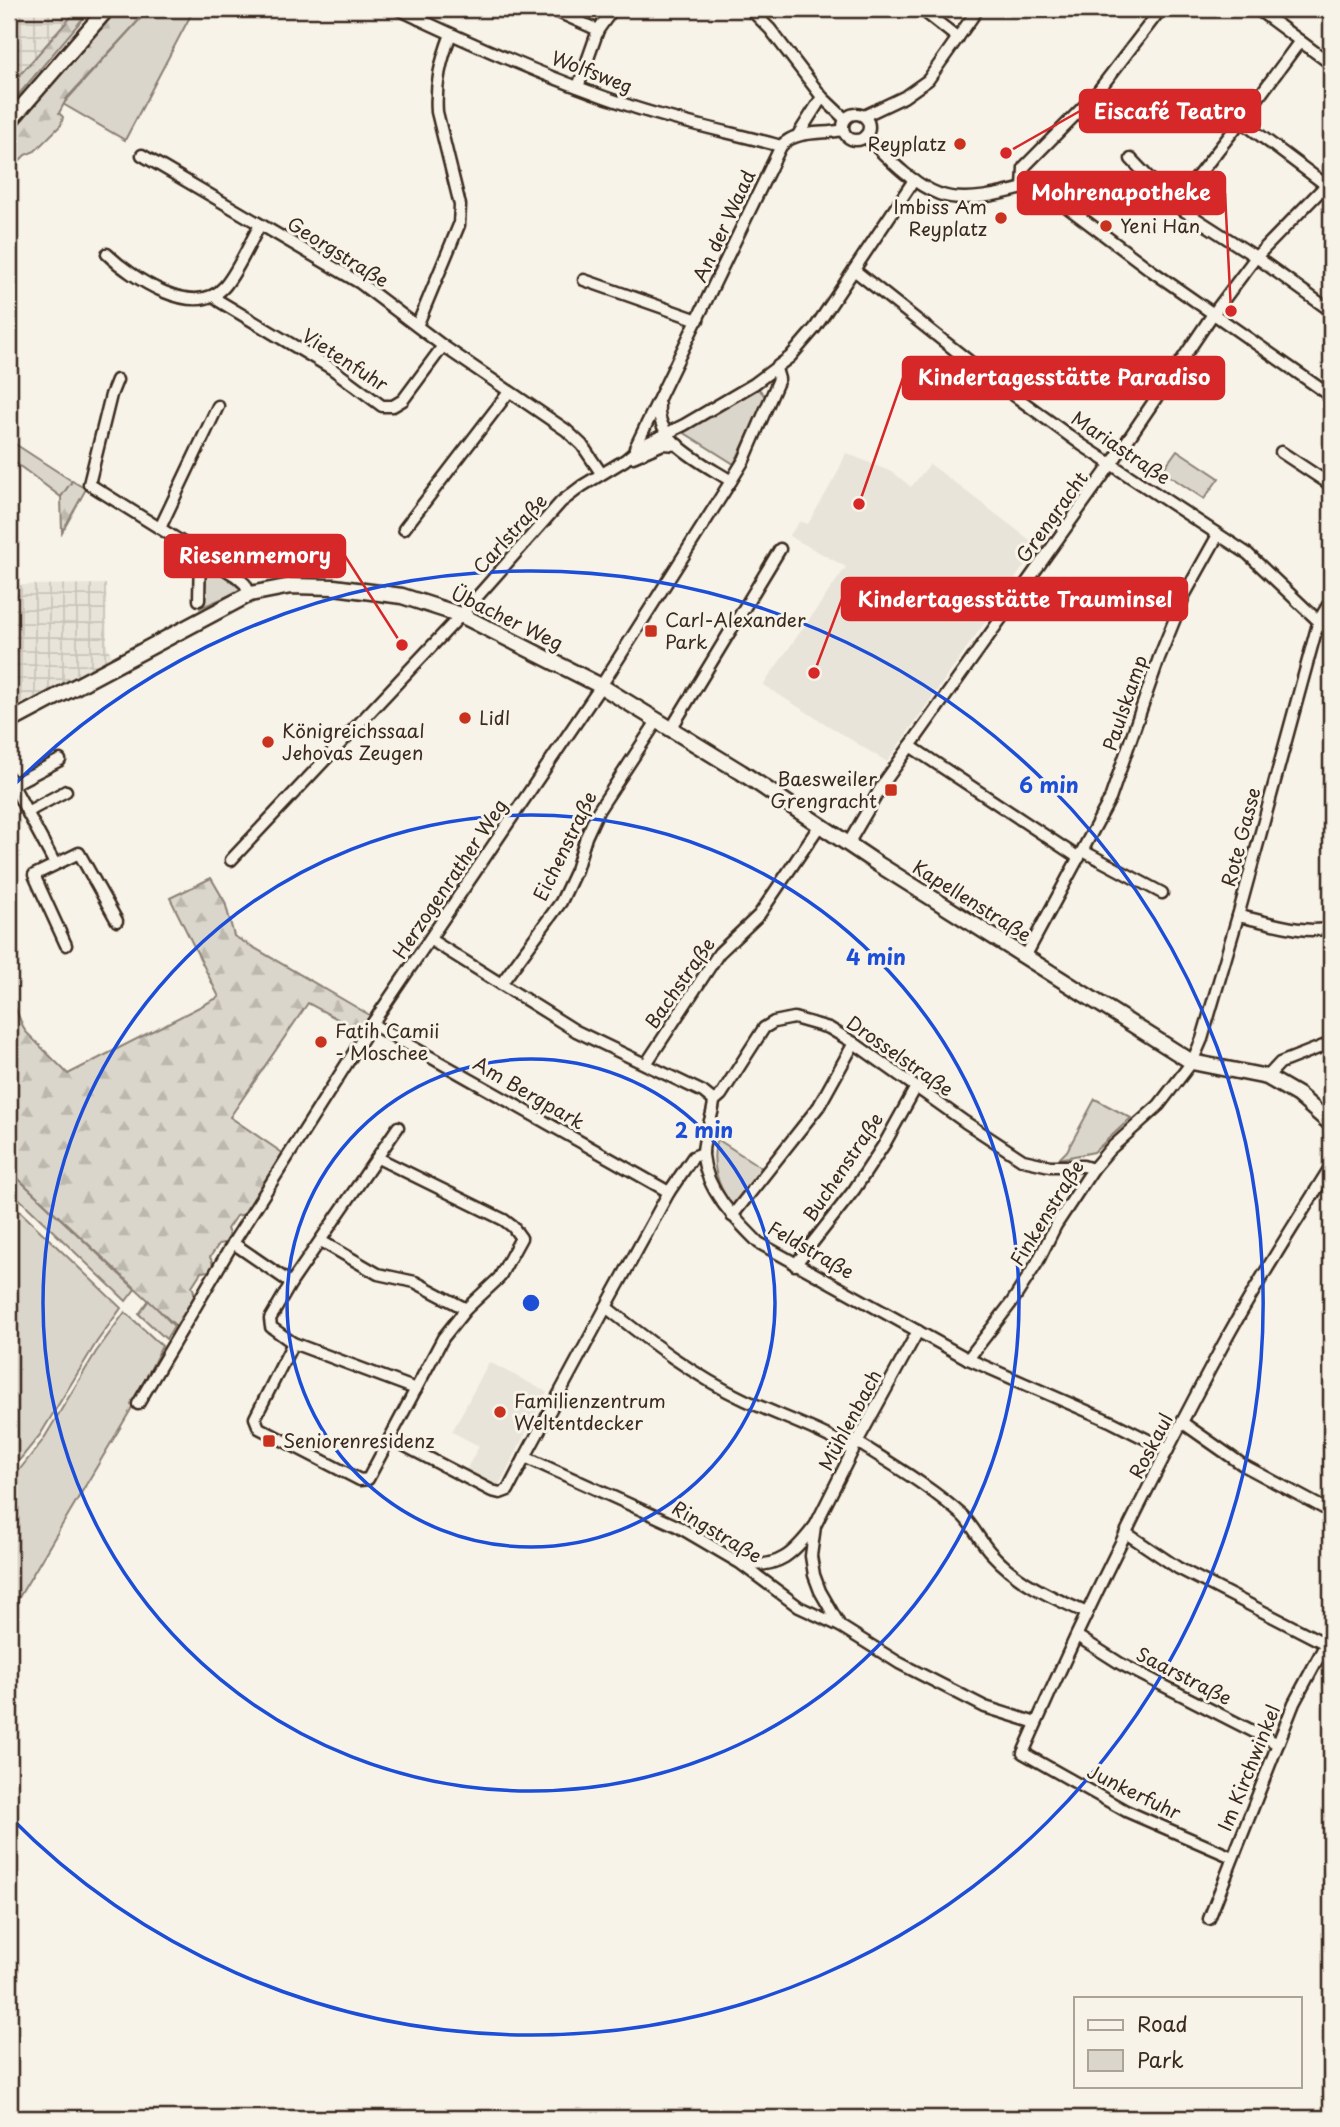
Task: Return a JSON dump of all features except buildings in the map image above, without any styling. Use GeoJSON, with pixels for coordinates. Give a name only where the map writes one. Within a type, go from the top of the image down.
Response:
{"type":"FeatureCollection","features":[{"type":"Feature","properties":{"kind":"street"},"geometry":{"type":"LineString","coordinates":[[9,122],[107,9]]}},
{"type":"Feature","properties":{"kind":"street","name":"Wolfsweg"},"geometry":{"type":"LineString","coordinates":[[398,9],[578,87],[638,108],[781,146]]}},
{"type":"Feature","properties":{"kind":"street"},"geometry":{"type":"LineString","coordinates":[[419,19],[426,9]]}},
{"type":"Feature","properties":{"kind":"street"},"geometry":{"type":"LineString","coordinates":[[551,9],[598,30]]}},
{"type":"Feature","properties":{"kind":"street"},"geometry":{"type":"LineString","coordinates":[[578,87],[598,30],[613,9]]}},
{"type":"Feature","properties":{"kind":"street"},"geometry":{"type":"LineString","coordinates":[[750,9],[770,29],[844,125],[846,135],[855,140],[865,136],[869,127],[864,116]]}},
{"type":"Feature","properties":{"kind":"street"},"geometry":{"type":"LineString","coordinates":[[921,9],[958,38]]}},
{"type":"Feature","properties":{"kind":"street"},"geometry":{"type":"LineString","coordinates":[[781,146],[787,139],[844,125],[854,114],[864,116],[904,97],[928,80],[978,9]]}},
{"type":"Feature","properties":{"kind":"street"},"geometry":{"type":"LineString","coordinates":[[1023,188],[1024,167],[1095,94],[1161,9]]}},
{"type":"Feature","properties":{"kind":"street"},"geometry":{"type":"LineString","coordinates":[[1261,10],[1331,64]]}},
{"type":"Feature","properties":{"kind":"street"},"geometry":{"type":"LineString","coordinates":[[417,326],[459,225],[460,205],[436,100],[437,78],[452,34]]}},
{"type":"Feature","properties":{"kind":"street"},"geometry":{"type":"LineString","coordinates":[[1175,205],[1300,41]]}},
{"type":"Feature","properties":{"kind":"street"},"geometry":{"type":"LineString","coordinates":[[798,135],[799,129],[822,97]]}},
{"type":"Feature","properties":{"kind":"street"},"geometry":{"type":"LineString","coordinates":[[1241,121],[1329,183]]}},
{"type":"Feature","properties":{"kind":"street"},"geometry":{"type":"LineString","coordinates":[[865,136],[914,180],[940,195],[988,195],[1039,187],[1331,396]]}},
{"type":"Feature","properties":{"kind":"street","name":"An der Waad"},"geometry":{"type":"LineString","coordinates":[[625,460],[639,442],[781,146]]}},
{"type":"Feature","properties":{"kind":"street","name":"Georgstraße"},"geometry":{"type":"LineString","coordinates":[[142,155],[360,282],[443,346],[566,430],[582,445],[601,473]]}},
{"type":"Feature","properties":{"kind":"street"},"geometry":{"type":"LineString","coordinates":[[1131,159],[1175,205],[1256,257],[1331,312]]}},
{"type":"Feature","properties":{"kind":"street","name":"Carlstraße"},"geometry":{"type":"LineString","coordinates":[[625,460],[643,445],[754,384],[776,369],[802,345],[914,180]]}},
{"type":"Feature","properties":{"kind":"street","name":"Grengracht"},"geometry":{"type":"LineString","coordinates":[[848,844],[883,784],[1112,463],[1213,314],[1256,257],[1329,183]]}},
{"type":"Feature","properties":{"kind":"street"},"geometry":{"type":"LineString","coordinates":[[107,254],[118,264],[167,293],[187,299],[214,295],[225,286],[260,225]]}},
{"type":"Feature","properties":{"kind":"street","name":"Mariastraße"},"geometry":{"type":"LineString","coordinates":[[854,270],[989,377],[1082,445],[1248,554],[1331,633]]}},
{"type":"Feature","properties":{"kind":"street"},"geometry":{"type":"LineString","coordinates":[[584,280],[698,320]]}},
{"type":"Feature","properties":{"kind":"street","name":"Vietenfuhr"},"geometry":{"type":"LineString","coordinates":[[214,295],[219,301],[331,368],[382,406],[393,406],[403,400],[443,346]]}},
{"type":"Feature","properties":{"kind":"street","name":"Herzogenrather Weg"},"geometry":{"type":"LineString","coordinates":[[138,1404],[233,1243],[372,1024],[601,686],[744,460],[779,379],[776,369]]}},
{"type":"Feature","properties":{"kind":"street"},"geometry":{"type":"LineString","coordinates":[[117,380],[89,484],[236,576],[245,584],[250,594]]}},
{"type":"Feature","properties":{"kind":"street"},"geometry":{"type":"LineString","coordinates":[[404,529],[509,391]]}},
{"type":"Feature","properties":{"kind":"street"},"geometry":{"type":"LineString","coordinates":[[661,395],[658,416],[662,427],[678,445],[731,481]]}},
{"type":"Feature","properties":{"kind":"street"},"geometry":{"type":"LineString","coordinates":[[160,528],[218,406]]}},
{"type":"Feature","properties":{"kind":"street","name":"Carlstraße"},"geometry":{"type":"LineString","coordinates":[[231,860],[461,615],[561,502],[601,473],[625,460],[663,444],[678,445]]}},
{"type":"Feature","properties":{"kind":"street"},"geometry":{"type":"LineString","coordinates":[[1282,452],[1331,485]]}},
{"type":"Feature","properties":{"kind":"street","name":"Paulskamp"},"geometry":{"type":"LineString","coordinates":[[1025,957],[1110,799],[1159,657],[1185,594],[1218,535]]}},
{"type":"Feature","properties":{"kind":"street"},"geometry":{"type":"LineString","coordinates":[[671,729],[780,549]]}},
{"type":"Feature","properties":{"kind":"street"},"geometry":{"type":"LineString","coordinates":[[199,600],[200,553]]}},
{"type":"Feature","properties":{"kind":"street","name":"Übacher Weg"},"geometry":{"type":"LineString","coordinates":[[9,722],[250,594],[291,586],[334,587],[402,596],[461,615],[601,686]]}},
{"type":"Feature","properties":{"kind":"street","name":"Rote Gasse"},"geometry":{"type":"LineString","coordinates":[[1192,1062],[1202,1039],[1238,916],[1319,620],[1331,600]]}},
{"type":"Feature","properties":{"kind":"street","name":"Kapellenstraße"},"geometry":{"type":"LineString","coordinates":[[601,686],[741,772],[848,844],[1192,1062],[1267,1077],[1298,1095],[1331,1124]]}},
{"type":"Feature","properties":{"kind":"street","name":"Eichenstraße"},"geometry":{"type":"LineString","coordinates":[[500,984],[561,902],[598,811],[657,721]]}},
{"type":"Feature","properties":{"kind":"street"},"geometry":{"type":"LineString","coordinates":[[910,746],[1081,855],[1162,892]]}},
{"type":"Feature","properties":{"kind":"street"},"geometry":{"type":"LineString","coordinates":[[55,864],[11,781],[60,760]]}},
{"type":"Feature","properties":{"kind":"street"},"geometry":{"type":"LineString","coordinates":[[27,811],[66,791]]}},
{"type":"Feature","properties":{"kind":"street","name":"Bachstraße"},"geometry":{"type":"LineString","coordinates":[[646,1063],[719,953],[760,915],[820,825]]}},
{"type":"Feature","properties":{"kind":"street"},"geometry":{"type":"LineString","coordinates":[[66,946],[34,875],[55,864],[79,853],[117,921]]}},
{"type":"Feature","properties":{"kind":"street"},"geometry":{"type":"LineString","coordinates":[[1238,916],[1303,929],[1331,928]]}},
{"type":"Feature","properties":{"kind":"street"},"geometry":{"type":"LineString","coordinates":[[390,1438],[492,1491],[500,1493],[508,1490],[669,1192],[694,1157],[703,1153],[713,1115],[714,1101],[703,1092],[576,1031],[431,940]]}},
{"type":"Feature","properties":{"kind":"street","name":"Drosselstraße"},"geometry":{"type":"LineString","coordinates":[[714,1101],[721,1095],[764,1028],[794,1017],[830,1028],[854,1042],[1023,1160],[1049,1166],[1083,1166],[1093,1169]]}},
{"type":"Feature","properties":{"kind":"street","name":"Am Bergpark"},"geometry":{"type":"LineString","coordinates":[[372,1024],[669,1192]]}},
{"type":"Feature","properties":{"kind":"street"},"geometry":{"type":"LineString","coordinates":[[732,1216],[819,1106],[854,1042]]}},
{"type":"Feature","properties":{"kind":"street"},"geometry":{"type":"LineString","coordinates":[[1267,1077],[1280,1063],[1331,1044]]}},
{"type":"Feature","properties":{"kind":"street","name":"Finkenstraße"},"geometry":{"type":"LineString","coordinates":[[968,1359],[1012,1303],[1037,1263],[1056,1225],[1093,1169],[1109,1150],[1159,1105],[1192,1062]]}},
{"type":"Feature","properties":{"kind":"street","name":"Buchenstraße"},"geometry":{"type":"LineString","coordinates":[[795,1265],[860,1180],[885,1143],[916,1087]]}},
{"type":"Feature","properties":{"kind":"street"},"geometry":{"type":"LineString","coordinates":[[398,1127],[291,1283],[270,1319],[271,1327],[293,1343],[416,1389]]}},
{"type":"Feature","properties":{"kind":"street","name":"Feldstraße"},"geometry":{"type":"LineString","coordinates":[[703,1153],[708,1179],[732,1216],[759,1243],[795,1265],[868,1301],[968,1359],[1112,1422],[1168,1450]]}},
{"type":"Feature","properties":{"kind":"street"},"geometry":{"type":"LineString","coordinates":[[293,1343],[255,1418],[260,1428],[360,1479],[368,1479],[443,1338],[466,1309],[499,1278],[521,1238],[504,1220],[378,1158]]}},
{"type":"Feature","properties":{"kind":"street","name":"Roskaul"},"geometry":{"type":"LineString","coordinates":[[1023,1753],[1087,1613],[1168,1450],[1247,1304],[1331,1166]]}},
{"type":"Feature","properties":{"kind":"street"},"geometry":{"type":"LineString","coordinates":[[321,1241],[378,1274],[415,1282],[466,1309]]}},
{"type":"Feature","properties":{"kind":"street"},"geometry":{"type":"LineString","coordinates":[[233,1243],[291,1283]]}},
{"type":"Feature","properties":{"kind":"street"},"geometry":{"type":"LineString","coordinates":[[606,1307],[693,1372],[744,1399],[855,1446],[918,1481],[964,1518],[1006,1569],[1049,1596],[1087,1613]]}},
{"type":"Feature","properties":{"kind":"street","name":"Mühlenbach"},"geometry":{"type":"LineString","coordinates":[[740,1563],[768,1566],[785,1558],[802,1543],[815,1526],[918,1331]]}},
{"type":"Feature","properties":{"kind":"street"},"geometry":{"type":"LineString","coordinates":[[1183,1423],[1242,1465],[1331,1513]]}},
{"type":"Feature","properties":{"kind":"street","name":"Ringstraße"},"geometry":{"type":"LineString","coordinates":[[526,1457],[677,1526],[740,1563],[799,1607],[840,1626],[899,1663],[985,1707],[1036,1723]]}},
{"type":"Feature","properties":{"kind":"street","name":"Mühlenbach"},"geometry":{"type":"LineString","coordinates":[[815,1526],[811,1556],[814,1575],[840,1626]]}},
{"type":"Feature","properties":{"kind":"street"},"geometry":{"type":"LineString","coordinates":[[1126,1533],[1178,1568],[1326,1644]]}},
{"type":"Feature","properties":{"kind":"street","name":"Im Kirchwinkel"},"geometry":{"type":"LineString","coordinates":[[1209,1919],[1294,1703],[1331,1634]]}},
{"type":"Feature","properties":{"kind":"street","name":"Saarstraße"},"geometry":{"type":"LineString","coordinates":[[1077,1636],[1121,1664],[1278,1744]]}},
{"type":"Feature","properties":{"kind":"street","name":"Junkerfuhr"},"geometry":{"type":"LineString","coordinates":[[1023,1753],[1126,1811],[1232,1857]]}},
{"type":"Feature","properties":{"kind":"shaded area"},"geometry":{"type":"Polygon","coordinates":[[[9,9],[78,9],[9,87],[9,9]]]}},
{"type":"Feature","properties":{"kind":"shaded area"},"geometry":{"type":"Polygon","coordinates":[[[846,453],[894,473],[911,487],[930,464],[1038,546],[887,762],[763,685],[846,567],[789,536],[800,521],[808,524],[846,453]]]}},
{"type":"Feature","properties":{"kind":"shaded area"},"geometry":{"type":"Polygon","coordinates":[[[9,582],[15,585],[106,584],[107,646],[113,658],[23,703],[9,706],[9,582]]]}},
{"type":"Feature","properties":{"kind":"shaded area","name":"Familienzentrum Weltentdecker"},"geometry":{"type":"Polygon","coordinates":[[[489,1362],[547,1392],[497,1489],[465,1472],[479,1446],[452,1432],[489,1362]]]}},
{"type":"Feature","properties":{"kind":"green space"},"geometry":{"type":"Polygon","coordinates":[[[78,9],[91,9],[9,106],[9,87],[78,9]]]}},
{"type":"Feature","properties":{"kind":"green space"},"geometry":{"type":"Polygon","coordinates":[[[116,9],[149,9],[67,98],[59,113],[63,117],[61,125],[9,172],[9,131],[116,9]]]}},
{"type":"Feature","properties":{"kind":"green space"},"geometry":{"type":"Polygon","coordinates":[[[149,9],[194,9],[125,140],[63,104],[149,9]]]}},
{"type":"Feature","properties":{"kind":"green space"},"geometry":{"type":"Polygon","coordinates":[[[560,9],[608,9],[597,25],[560,9]]]}},
{"type":"Feature","properties":{"kind":"green space"},"geometry":{"type":"Polygon","coordinates":[[[758,388],[765,396],[763,404],[734,464],[683,432],[758,388]]]}},
{"type":"Feature","properties":{"kind":"green space"},"geometry":{"type":"Polygon","coordinates":[[[9,440],[72,481],[61,497],[9,458],[9,440]]]}},
{"type":"Feature","properties":{"kind":"green space"},"geometry":{"type":"Polygon","coordinates":[[[1177,450],[1219,478],[1204,499],[1162,471],[1177,450]]]}},
{"type":"Feature","properties":{"kind":"green space"},"geometry":{"type":"Polygon","coordinates":[[[72,481],[86,489],[62,532],[61,497],[72,481]]]}},
{"type":"Feature","properties":{"kind":"green space"},"geometry":{"type":"Polygon","coordinates":[[[201,558],[242,590],[200,608],[201,558]]]}},
{"type":"Feature","properties":{"kind":"green space"},"geometry":{"type":"Polygon","coordinates":[[[211,878],[225,902],[234,936],[373,1017],[363,1033],[308,1003],[230,1117],[284,1154],[246,1214],[236,1216],[227,1229],[231,1238],[229,1242],[219,1244],[210,1257],[214,1266],[211,1271],[201,1272],[192,1286],[193,1303],[178,1328],[9,1170],[9,994],[25,1031],[68,1074],[219,997],[170,898],[211,878]]]}},
{"type":"Feature","properties":{"kind":"green space"},"geometry":{"type":"Polygon","coordinates":[[[1095,1099],[1131,1118],[1094,1152],[1059,1159],[1067,1151],[1095,1099]]]}},
{"type":"Feature","properties":{"kind":"green space"},"geometry":{"type":"Polygon","coordinates":[[[717,1139],[765,1170],[739,1203],[733,1206],[716,1174],[714,1156],[717,1139]]]}},
{"type":"Feature","properties":{"kind":"green space"},"geometry":{"type":"Polygon","coordinates":[[[9,1170],[135,1289],[126,1301],[9,1189],[9,1170]]]}},
{"type":"Feature","properties":{"kind":"green space"},"geometry":{"type":"Polygon","coordinates":[[[9,1201],[121,1308],[96,1343],[40,1435],[9,1473],[9,1201]]]}},
{"type":"Feature","properties":{"kind":"green space"},"geometry":{"type":"Polygon","coordinates":[[[149,1300],[174,1326],[166,1339],[139,1314],[149,1300]]]}},
{"type":"Feature","properties":{"kind":"green space"},"geometry":{"type":"Polygon","coordinates":[[[125,1312],[162,1346],[130,1411],[9,1614],[9,1483],[43,1440],[96,1352],[125,1312]]]}},
{"type":"Feature","properties":{"kind":"place","name":"Reyplatz"},"geometry":{"type":"Point","coordinates":[960,144]}},
{"type":"Feature","properties":{"kind":"place","name":"Eiscafé Teatro"},"geometry":{"type":"Point","coordinates":[1006,153]}},
{"type":"Feature","properties":{"kind":"place","name":"Imbiss Am Reyplatz"},"geometry":{"type":"Point","coordinates":[1001,218]}},
{"type":"Feature","properties":{"kind":"place","name":"Yeni Han"},"geometry":{"type":"Point","coordinates":[1106,226]}},
{"type":"Feature","properties":{"kind":"place","name":"Mohrenapotheke"},"geometry":{"type":"Point","coordinates":[1231,311]}},
{"type":"Feature","properties":{"kind":"place","name":"Kindertagesstätte Paradiso"},"geometry":{"type":"Point","coordinates":[859,504]}},
{"type":"Feature","properties":{"kind":"place","name":"Carl-Alexander Park"},"geometry":{"type":"Point","coordinates":[651,631]}},
{"type":"Feature","properties":{"kind":"place","name":"Riesenmemory"},"geometry":{"type":"Point","coordinates":[402,645]}},
{"type":"Feature","properties":{"kind":"place","name":"Kindertagesstätte Trauminsel"},"geometry":{"type":"Point","coordinates":[814,673]}},
{"type":"Feature","properties":{"kind":"place","name":"Lidl"},"geometry":{"type":"Point","coordinates":[465,718]}},
{"type":"Feature","properties":{"kind":"place","name":"Königreichssaal Jehovas Zeugen"},"geometry":{"type":"Point","coordinates":[268,742]}},
{"type":"Feature","properties":{"kind":"place","name":"Baesweiler Grengracht"},"geometry":{"type":"Point","coordinates":[891,790]}},
{"type":"Feature","properties":{"kind":"place","name":"Fatih Camii - Moschee"},"geometry":{"type":"Point","coordinates":[321,1042]}},
{"type":"Feature","properties":{"kind":"place","name":"Familienzentrum Weltentdecker"},"geometry":{"type":"Point","coordinates":[500,1412]}},
{"type":"Feature","properties":{"kind":"place","name":"Seniorenresidenz"},"geometry":{"type":"Point","coordinates":[269,1441]}}]}
